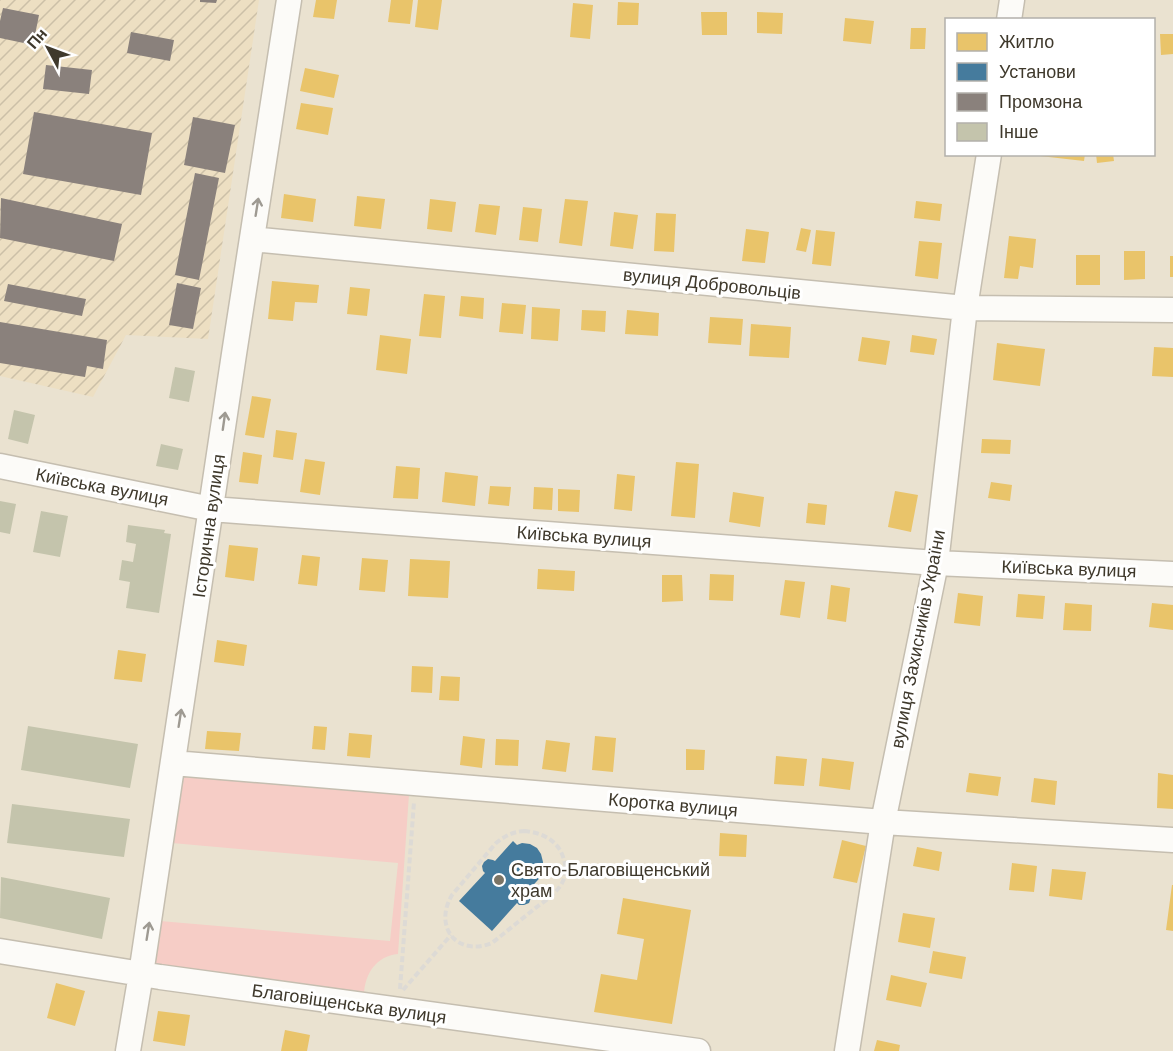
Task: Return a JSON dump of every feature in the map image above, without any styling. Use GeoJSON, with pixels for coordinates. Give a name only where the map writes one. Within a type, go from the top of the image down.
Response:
{"type":"FeatureCollection","features":[{"type":"Feature","properties":{"kind":"street","name":"Історична вулиця"},"geometry":{"type":"LineString","coordinates":[[128,1051],[289,0]]}},
{"type":"Feature","properties":{"kind":"street"},"geometry":{"type":"LineString","coordinates":[[1009,18],[1012,0]]}},
{"type":"Feature","properties":{"kind":"street","name":"вулиця Захисників України"},"geometry":{"type":"LineString","coordinates":[[847,1051],[883,822],[936,563],[965,308],[989,156]]}},
{"type":"Feature","properties":{"kind":"street","name":"вулиця Добровольців"},"geometry":{"type":"LineString","coordinates":[[252,239],[965,308],[1173,310]]}},
{"type":"Feature","properties":{"kind":"street","name":"Київська вулиця"},"geometry":{"type":"LineString","coordinates":[[0,466],[211,509],[936,563],[1173,573]]}},
{"type":"Feature","properties":{"kind":"street","name":"Коротка вулиця"},"geometry":{"type":"LineString","coordinates":[[173,763],[883,822],[1173,840]]}},
{"type":"Feature","properties":{"kind":"street","name":"Благовіщенська вулиця"},"geometry":{"type":"LineString","coordinates":[[0,951],[141,974],[698,1051]]}},
{"type":"Feature","properties":{"kind":"path"},"geometry":{"type":"LineString","coordinates":[[415,783],[400,993],[451,935]]}},
{"type":"Feature","properties":{"kind":"path"},"geometry":{"type":"LineString","coordinates":[[524,831],[534,831],[553,841],[564,858],[566,869],[565,879],[553,894],[492,943],[483,947],[473,948],[464,945],[451,935],[446,923],[447,904],[496,843],[513,832],[524,831]]}},
{"type":"Feature","properties":{"kind":"shaded area"},"geometry":{"type":"Polygon","coordinates":[[[0,0],[259,0],[208,339],[126,335],[93,397],[0,376],[0,0]]]}},
{"type":"Feature","properties":{"kind":"shaded area"},"geometry":{"type":"Polygon","coordinates":[[[182,775],[409,794],[398,954],[384,958],[373,967],[369,973],[364,994],[152,965],[160,921],[390,941],[398,863],[172,843],[182,775]]]}},
{"type":"Feature","properties":{"kind":"building: Житло"},"geometry":{"type":"Polygon","coordinates":[[[316,0],[337,0],[334,19],[313,17],[316,0]]]}},
{"type":"Feature","properties":{"kind":"building: Житло"},"geometry":{"type":"Polygon","coordinates":[[[391,0],[413,0],[410,24],[388,22],[391,0]]]}},
{"type":"Feature","properties":{"kind":"building: Житло"},"geometry":{"type":"Polygon","coordinates":[[[418,0],[442,0],[438,30],[415,27],[418,0]]]}},
{"type":"Feature","properties":{"kind":"building: Житло"},"geometry":{"type":"Polygon","coordinates":[[[618,2],[639,3],[638,25],[617,25],[618,2]]]}},
{"type":"Feature","properties":{"kind":"building: Житло"},"geometry":{"type":"Polygon","coordinates":[[[573,3],[593,5],[590,39],[570,37],[573,3]]]}},
{"type":"Feature","properties":{"kind":"building: Житло"},"geometry":{"type":"Polygon","coordinates":[[[701,12],[727,12],[727,35],[702,35],[701,12]]]}},
{"type":"Feature","properties":{"kind":"building: Житло"},"geometry":{"type":"Polygon","coordinates":[[[757,12],[783,13],[782,34],[757,33],[757,12]]]}},
{"type":"Feature","properties":{"kind":"building: Житло"},"geometry":{"type":"Polygon","coordinates":[[[845,18],[874,21],[871,44],[843,41],[845,18]]]}},
{"type":"Feature","properties":{"kind":"building: Житло"},"geometry":{"type":"Polygon","coordinates":[[[911,28],[926,28],[925,49],[910,49],[911,28]]]}},
{"type":"Feature","properties":{"kind":"building: Житло"},"geometry":{"type":"Polygon","coordinates":[[[1160,34],[1173,34],[1173,54],[1161,55],[1160,34]]]}},
{"type":"Feature","properties":{"kind":"building: Житло"},"geometry":{"type":"Polygon","coordinates":[[[305,68],[339,75],[334,98],[300,91],[305,68]]]}},
{"type":"Feature","properties":{"kind":"building: Житло"},"geometry":{"type":"Polygon","coordinates":[[[301,103],[333,108],[328,135],[296,129],[301,103]]]}},
{"type":"Feature","properties":{"kind":"building: Житло"},"geometry":{"type":"Polygon","coordinates":[[[1040,156],[1085,156],[1084,161],[1040,156]]]}},
{"type":"Feature","properties":{"kind":"building: Житло"},"geometry":{"type":"Polygon","coordinates":[[[1096,156],[1113,156],[1114,161],[1097,163],[1096,156]]]}},
{"type":"Feature","properties":{"kind":"building: Житло"},"geometry":{"type":"Polygon","coordinates":[[[284,194],[316,199],[313,222],[281,218],[284,194]]]}},
{"type":"Feature","properties":{"kind":"building: Житло"},"geometry":{"type":"Polygon","coordinates":[[[357,196],[385,199],[381,229],[354,226],[357,196]]]}},
{"type":"Feature","properties":{"kind":"building: Житло"},"geometry":{"type":"Polygon","coordinates":[[[430,199],[456,202],[452,232],[427,229],[430,199]]]}},
{"type":"Feature","properties":{"kind":"building: Житло"},"geometry":{"type":"Polygon","coordinates":[[[565,199],[588,201],[582,246],[559,243],[565,199]]]}},
{"type":"Feature","properties":{"kind":"building: Житло"},"geometry":{"type":"Polygon","coordinates":[[[916,201],[942,204],[940,221],[914,218],[916,201]]]}},
{"type":"Feature","properties":{"kind":"building: Житло"},"geometry":{"type":"Polygon","coordinates":[[[479,204],[500,206],[496,235],[475,232],[479,204]]]}},
{"type":"Feature","properties":{"kind":"building: Житло"},"geometry":{"type":"Polygon","coordinates":[[[523,207],[542,209],[538,242],[519,240],[523,207]]]}},
{"type":"Feature","properties":{"kind":"building: Житло"},"geometry":{"type":"Polygon","coordinates":[[[614,212],[638,215],[633,249],[610,246],[614,212]]]}},
{"type":"Feature","properties":{"kind":"building: Житло"},"geometry":{"type":"Polygon","coordinates":[[[656,213],[676,214],[674,252],[654,251],[656,213]]]}},
{"type":"Feature","properties":{"kind":"building: Житло"},"geometry":{"type":"Polygon","coordinates":[[[801,228],[811,230],[806,252],[796,250],[801,228]]]}},
{"type":"Feature","properties":{"kind":"building: Житло"},"geometry":{"type":"Polygon","coordinates":[[[746,229],[769,232],[765,263],[742,261],[746,229]]]}},
{"type":"Feature","properties":{"kind":"building: Житло"},"geometry":{"type":"Polygon","coordinates":[[[816,230],[835,232],[831,266],[812,264],[816,230]]]}},
{"type":"Feature","properties":{"kind":"building: Житло"},"geometry":{"type":"Polygon","coordinates":[[[1009,236],[1036,239],[1033,268],[1020,266],[1018,279],[1004,278],[1009,236]]]}},
{"type":"Feature","properties":{"kind":"building: Житло"},"geometry":{"type":"Polygon","coordinates":[[[919,241],[942,243],[938,279],[915,276],[919,241]]]}},
{"type":"Feature","properties":{"kind":"building: Житло"},"geometry":{"type":"Polygon","coordinates":[[[1124,251],[1145,251],[1145,279],[1124,280],[1124,251]]]}},
{"type":"Feature","properties":{"kind":"building: Житло"},"geometry":{"type":"Polygon","coordinates":[[[1076,255],[1100,255],[1100,285],[1076,285],[1076,255]]]}},
{"type":"Feature","properties":{"kind":"building: Житло"},"geometry":{"type":"Polygon","coordinates":[[[1170,256],[1173,256],[1173,277],[1170,277],[1170,256]]]}},
{"type":"Feature","properties":{"kind":"building: Житло"},"geometry":{"type":"Polygon","coordinates":[[[272,281],[319,285],[317,303],[295,302],[293,321],[268,319],[272,281]]]}},
{"type":"Feature","properties":{"kind":"building: Житло"},"geometry":{"type":"Polygon","coordinates":[[[350,287],[370,289],[367,316],[347,314],[350,287]]]}},
{"type":"Feature","properties":{"kind":"building: Житло"},"geometry":{"type":"Polygon","coordinates":[[[424,294],[445,296],[441,338],[419,336],[424,294]]]}},
{"type":"Feature","properties":{"kind":"building: Житло"},"geometry":{"type":"Polygon","coordinates":[[[461,296],[484,298],[483,319],[459,316],[461,296]]]}},
{"type":"Feature","properties":{"kind":"building: Житло"},"geometry":{"type":"Polygon","coordinates":[[[502,303],[526,305],[523,334],[499,332],[502,303]]]}},
{"type":"Feature","properties":{"kind":"building: Житло"},"geometry":{"type":"Polygon","coordinates":[[[532,307],[560,309],[558,341],[531,339],[532,307]]]}},
{"type":"Feature","properties":{"kind":"building: Житло"},"geometry":{"type":"Polygon","coordinates":[[[582,310],[606,311],[605,332],[581,330],[582,310]]]}},
{"type":"Feature","properties":{"kind":"building: Житло"},"geometry":{"type":"Polygon","coordinates":[[[627,310],[659,313],[658,336],[625,334],[627,310]]]}},
{"type":"Feature","properties":{"kind":"building: Житло"},"geometry":{"type":"Polygon","coordinates":[[[710,317],[743,319],[741,345],[708,343],[710,317]]]}},
{"type":"Feature","properties":{"kind":"building: Житло"},"geometry":{"type":"Polygon","coordinates":[[[751,324],[791,327],[789,358],[749,356],[751,324]]]}},
{"type":"Feature","properties":{"kind":"building: Житло"},"geometry":{"type":"Polygon","coordinates":[[[380,335],[411,339],[407,374],[376,370],[380,335]]]}},
{"type":"Feature","properties":{"kind":"building: Житло"},"geometry":{"type":"Polygon","coordinates":[[[912,335],[937,339],[934,355],[910,352],[912,335]]]}},
{"type":"Feature","properties":{"kind":"building: Житло"},"geometry":{"type":"Polygon","coordinates":[[[862,337],[890,341],[886,365],[858,361],[862,337]]]}},
{"type":"Feature","properties":{"kind":"building: Житло"},"geometry":{"type":"Polygon","coordinates":[[[997,343],[1045,349],[1040,386],[993,380],[997,343]]]}},
{"type":"Feature","properties":{"kind":"building: Житло"},"geometry":{"type":"Polygon","coordinates":[[[1154,347],[1173,348],[1173,377],[1152,376],[1154,347]]]}},
{"type":"Feature","properties":{"kind":"building: Житло"},"geometry":{"type":"Polygon","coordinates":[[[252,396],[271,399],[264,438],[245,435],[252,396]]]}},
{"type":"Feature","properties":{"kind":"building: Житло"},"geometry":{"type":"Polygon","coordinates":[[[276,430],[297,433],[293,460],[273,457],[276,430]]]}},
{"type":"Feature","properties":{"kind":"building: Житло"},"geometry":{"type":"Polygon","coordinates":[[[982,439],[1011,440],[1010,454],[981,453],[982,439]]]}},
{"type":"Feature","properties":{"kind":"building: Житло"},"geometry":{"type":"Polygon","coordinates":[[[243,452],[262,455],[258,484],[239,482],[243,452]]]}},
{"type":"Feature","properties":{"kind":"building: Житло"},"geometry":{"type":"Polygon","coordinates":[[[305,459],[325,462],[320,495],[300,492],[305,459]]]}},
{"type":"Feature","properties":{"kind":"building: Житло"},"geometry":{"type":"Polygon","coordinates":[[[676,462],[699,464],[695,518],[671,516],[676,462]]]}},
{"type":"Feature","properties":{"kind":"building: Житло"},"geometry":{"type":"Polygon","coordinates":[[[396,466],[420,468],[418,499],[393,498],[396,466]]]}},
{"type":"Feature","properties":{"kind":"building: Житло"},"geometry":{"type":"Polygon","coordinates":[[[445,472],[478,476],[475,506],[442,502],[445,472]]]}},
{"type":"Feature","properties":{"kind":"building: Житло"},"geometry":{"type":"Polygon","coordinates":[[[617,474],[635,476],[632,511],[614,509],[617,474]]]}},
{"type":"Feature","properties":{"kind":"building: Житло"},"geometry":{"type":"Polygon","coordinates":[[[991,482],[1012,485],[1010,501],[988,498],[991,482]]]}},
{"type":"Feature","properties":{"kind":"building: Житло"},"geometry":{"type":"Polygon","coordinates":[[[490,486],[511,487],[509,506],[488,504],[490,486]]]}},
{"type":"Feature","properties":{"kind":"building: Житло"},"geometry":{"type":"Polygon","coordinates":[[[534,487],[553,488],[552,510],[533,509],[534,487]]]}},
{"type":"Feature","properties":{"kind":"building: Житло"},"geometry":{"type":"Polygon","coordinates":[[[558,489],[580,490],[579,512],[558,511],[558,489]]]}},
{"type":"Feature","properties":{"kind":"building: Житло"},"geometry":{"type":"Polygon","coordinates":[[[895,491],[918,495],[911,532],[888,527],[895,491]]]}},
{"type":"Feature","properties":{"kind":"building: Житло"},"geometry":{"type":"Polygon","coordinates":[[[733,492],[764,497],[760,527],[729,522],[733,492]]]}},
{"type":"Feature","properties":{"kind":"building: Житло"},"geometry":{"type":"Polygon","coordinates":[[[808,503],[827,505],[825,525],[806,523],[808,503]]]}},
{"type":"Feature","properties":{"kind":"building: Житло"},"geometry":{"type":"Polygon","coordinates":[[[229,545],[258,548],[254,581],[225,577],[229,545]]]}},
{"type":"Feature","properties":{"kind":"building: Житло"},"geometry":{"type":"Polygon","coordinates":[[[302,555],[320,557],[317,586],[298,584],[302,555]]]}},
{"type":"Feature","properties":{"kind":"building: Житло"},"geometry":{"type":"Polygon","coordinates":[[[362,558],[388,560],[385,592],[359,590],[362,558]]]}},
{"type":"Feature","properties":{"kind":"building: Житло"},"geometry":{"type":"Polygon","coordinates":[[[410,559],[450,561],[448,598],[408,596],[410,559]]]}},
{"type":"Feature","properties":{"kind":"building: Житло"},"geometry":{"type":"Polygon","coordinates":[[[538,569],[575,571],[574,591],[537,589],[538,569]]]}},
{"type":"Feature","properties":{"kind":"building: Житло"},"geometry":{"type":"Polygon","coordinates":[[[710,574],[734,575],[733,601],[709,600],[710,574]]]}},
{"type":"Feature","properties":{"kind":"building: Житло"},"geometry":{"type":"Polygon","coordinates":[[[662,575],[682,575],[683,601],[662,602],[662,575]]]}},
{"type":"Feature","properties":{"kind":"building: Житло"},"geometry":{"type":"Polygon","coordinates":[[[785,580],[805,582],[800,618],[780,615],[785,580]]]}},
{"type":"Feature","properties":{"kind":"building: Житло"},"geometry":{"type":"Polygon","coordinates":[[[831,585],[850,588],[846,622],[827,619],[831,585]]]}},
{"type":"Feature","properties":{"kind":"building: Житло"},"geometry":{"type":"Polygon","coordinates":[[[958,593],[983,596],[980,626],[954,623],[958,593]]]}},
{"type":"Feature","properties":{"kind":"building: Житло"},"geometry":{"type":"Polygon","coordinates":[[[1018,594],[1045,596],[1043,619],[1016,617],[1018,594]]]}},
{"type":"Feature","properties":{"kind":"building: Житло"},"geometry":{"type":"Polygon","coordinates":[[[1065,603],[1092,605],[1091,631],[1063,630],[1065,603]]]}},
{"type":"Feature","properties":{"kind":"building: Житло"},"geometry":{"type":"Polygon","coordinates":[[[1152,603],[1173,605],[1173,630],[1149,627],[1152,603]]]}},
{"type":"Feature","properties":{"kind":"building: Житло"},"geometry":{"type":"Polygon","coordinates":[[[217,640],[247,645],[244,666],[214,662],[217,640]]]}},
{"type":"Feature","properties":{"kind":"building: Житло"},"geometry":{"type":"Polygon","coordinates":[[[118,650],[146,654],[142,682],[114,679],[118,650]]]}},
{"type":"Feature","properties":{"kind":"building: Житло"},"geometry":{"type":"Polygon","coordinates":[[[412,666],[433,667],[432,693],[411,692],[412,666]]]}},
{"type":"Feature","properties":{"kind":"building: Житло"},"geometry":{"type":"Polygon","coordinates":[[[441,676],[460,677],[459,701],[439,700],[441,676]]]}},
{"type":"Feature","properties":{"kind":"building: Житло"},"geometry":{"type":"Polygon","coordinates":[[[314,726],[327,727],[325,750],[312,749],[314,726]]]}},
{"type":"Feature","properties":{"kind":"building: Житло"},"geometry":{"type":"Polygon","coordinates":[[[207,731],[241,733],[239,751],[205,749],[207,731]]]}},
{"type":"Feature","properties":{"kind":"building: Житло"},"geometry":{"type":"Polygon","coordinates":[[[349,733],[372,735],[370,758],[347,756],[349,733]]]}},
{"type":"Feature","properties":{"kind":"building: Житло"},"geometry":{"type":"Polygon","coordinates":[[[463,736],[485,739],[482,768],[460,765],[463,736]]]}},
{"type":"Feature","properties":{"kind":"building: Житло"},"geometry":{"type":"Polygon","coordinates":[[[595,736],[616,738],[613,772],[592,770],[595,736]]]}},
{"type":"Feature","properties":{"kind":"building: Житло"},"geometry":{"type":"Polygon","coordinates":[[[496,739],[519,740],[518,766],[495,765],[496,739]]]}},
{"type":"Feature","properties":{"kind":"building: Житло"},"geometry":{"type":"Polygon","coordinates":[[[546,740],[570,743],[566,772],[542,769],[546,740]]]}},
{"type":"Feature","properties":{"kind":"building: Житло"},"geometry":{"type":"Polygon","coordinates":[[[686,749],[705,750],[704,770],[686,770],[686,749]]]}},
{"type":"Feature","properties":{"kind":"building: Житло"},"geometry":{"type":"Polygon","coordinates":[[[776,756],[807,759],[804,786],[774,784],[776,756]]]}},
{"type":"Feature","properties":{"kind":"building: Житло"},"geometry":{"type":"Polygon","coordinates":[[[822,758],[854,762],[850,790],[819,786],[822,758]]]}},
{"type":"Feature","properties":{"kind":"building: Житло"},"geometry":{"type":"Polygon","coordinates":[[[969,773],[1001,777],[998,796],[966,792],[969,773]]]}},
{"type":"Feature","properties":{"kind":"building: Житло"},"geometry":{"type":"Polygon","coordinates":[[[1158,773],[1173,775],[1173,809],[1157,808],[1158,773]]]}},
{"type":"Feature","properties":{"kind":"building: Житло"},"geometry":{"type":"Polygon","coordinates":[[[1034,778],[1057,781],[1055,805],[1031,802],[1034,778]]]}},
{"type":"Feature","properties":{"kind":"building: Житло"},"geometry":{"type":"Polygon","coordinates":[[[720,833],[747,835],[746,857],[719,856],[720,833]]]}},
{"type":"Feature","properties":{"kind":"building: Житло"},"geometry":{"type":"Polygon","coordinates":[[[842,840],[866,846],[857,883],[833,878],[842,840]]]}},
{"type":"Feature","properties":{"kind":"building: Житло"},"geometry":{"type":"Polygon","coordinates":[[[917,847],[942,852],[939,871],[913,866],[917,847]]]}},
{"type":"Feature","properties":{"kind":"building: Житло"},"geometry":{"type":"Polygon","coordinates":[[[1012,863],[1037,866],[1034,892],[1009,890],[1012,863]]]}},
{"type":"Feature","properties":{"kind":"building: Житло"},"geometry":{"type":"Polygon","coordinates":[[[1052,869],[1086,872],[1082,900],[1049,896],[1052,869]]]}},
{"type":"Feature","properties":{"kind":"building: Житло"},"geometry":{"type":"Polygon","coordinates":[[[1173,885],[1173,931],[1166,930],[1173,885]]]}},
{"type":"Feature","properties":{"kind":"building: Житло"},"geometry":{"type":"Polygon","coordinates":[[[623,898],[691,910],[672,1024],[594,1012],[601,974],[637,980],[644,939],[617,934],[623,898]]]}},
{"type":"Feature","properties":{"kind":"building: Житло"},"geometry":{"type":"Polygon","coordinates":[[[903,913],[935,918],[930,948],[898,942],[903,913]]]}},
{"type":"Feature","properties":{"kind":"building: Житло"},"geometry":{"type":"Polygon","coordinates":[[[933,951],[966,957],[962,979],[929,973],[933,951]]]}},
{"type":"Feature","properties":{"kind":"building: Житло"},"geometry":{"type":"Polygon","coordinates":[[[891,975],[927,983],[921,1007],[886,1000],[891,975]]]}},
{"type":"Feature","properties":{"kind":"building: Житло"},"geometry":{"type":"Polygon","coordinates":[[[56,983],[85,991],[75,1026],[47,1018],[56,983]]]}},
{"type":"Feature","properties":{"kind":"building: Житло"},"geometry":{"type":"Polygon","coordinates":[[[158,1011],[190,1015],[185,1046],[153,1041],[158,1011]]]}},
{"type":"Feature","properties":{"kind":"building: Житло"},"geometry":{"type":"Polygon","coordinates":[[[285,1030],[310,1035],[307,1051],[281,1051],[285,1030]]]}},
{"type":"Feature","properties":{"kind":"building: Житло"},"geometry":{"type":"Polygon","coordinates":[[[877,1040],[900,1045],[899,1051],[874,1051],[877,1040]]]}},
{"type":"Feature","properties":{"kind":"building: Установи"},"geometry":{"type":"Polygon","coordinates":[[[513,841],[517,845],[530,844],[537,848],[546,871],[527,892],[531,898],[529,903],[519,905],[517,903],[492,931],[459,901],[485,873],[482,866],[484,862],[488,859],[495,861],[513,841]]]}},
{"type":"Feature","properties":{"kind":"building: Промзона"},"geometry":{"type":"Polygon","coordinates":[[[200,0],[217,0],[216,3],[200,2],[200,0]]]}},
{"type":"Feature","properties":{"kind":"building: Промзона"},"geometry":{"type":"Polygon","coordinates":[[[3,8],[39,15],[33,45],[0,38],[3,8]]]}},
{"type":"Feature","properties":{"kind":"building: Промзона"},"geometry":{"type":"Polygon","coordinates":[[[131,32],[174,40],[170,61],[127,53],[131,32]]]}},
{"type":"Feature","properties":{"kind":"building: Промзона"},"geometry":{"type":"Polygon","coordinates":[[[46,65],[92,70],[89,94],[43,89],[46,65]]]}},
{"type":"Feature","properties":{"kind":"building: Промзона"},"geometry":{"type":"Polygon","coordinates":[[[34,112],[152,133],[141,195],[23,174],[34,112]]]}},
{"type":"Feature","properties":{"kind":"building: Промзона"},"geometry":{"type":"Polygon","coordinates":[[[193,117],[235,125],[225,173],[184,165],[193,117]]]}},
{"type":"Feature","properties":{"kind":"building: Промзона"},"geometry":{"type":"Polygon","coordinates":[[[195,173],[219,178],[199,280],[175,275],[195,173]]]}},
{"type":"Feature","properties":{"kind":"building: Промзона"},"geometry":{"type":"Polygon","coordinates":[[[1,198],[122,224],[114,261],[0,238],[1,198]]]}},
{"type":"Feature","properties":{"kind":"building: Промзона"},"geometry":{"type":"Polygon","coordinates":[[[177,283],[201,288],[193,329],[169,325],[177,283]]]}},
{"type":"Feature","properties":{"kind":"building: Промзона"},"geometry":{"type":"Polygon","coordinates":[[[8,284],[86,299],[82,316],[4,301],[8,284]]]}},
{"type":"Feature","properties":{"kind":"building: Промзона"},"geometry":{"type":"Polygon","coordinates":[[[0,322],[107,340],[103,369],[87,366],[85,377],[0,363],[0,322]]]}},
{"type":"Feature","properties":{"kind":"building: Інше"},"geometry":{"type":"Polygon","coordinates":[[[175,367],[195,371],[189,402],[169,398],[175,367]]]}},
{"type":"Feature","properties":{"kind":"building: Інше"},"geometry":{"type":"Polygon","coordinates":[[[14,410],[35,415],[28,444],[8,439],[14,410]]]}},
{"type":"Feature","properties":{"kind":"building: Інше"},"geometry":{"type":"Polygon","coordinates":[[[161,444],[183,449],[178,470],[156,466],[161,444]]]}},
{"type":"Feature","properties":{"kind":"building: Інше"},"geometry":{"type":"Polygon","coordinates":[[[0,501],[16,504],[10,534],[0,532],[0,501]]]}},
{"type":"Feature","properties":{"kind":"building: Інше"},"geometry":{"type":"Polygon","coordinates":[[[41,511],[68,516],[60,557],[33,552],[41,511]]]}},
{"type":"Feature","properties":{"kind":"building: Інше"},"geometry":{"type":"Polygon","coordinates":[[[128,525],[165,530],[164,533],[171,534],[159,613],[126,608],[130,582],[119,580],[122,560],[133,562],[136,544],[126,542],[128,525]]]}},
{"type":"Feature","properties":{"kind":"building: Інше"},"geometry":{"type":"Polygon","coordinates":[[[28,726],[138,744],[130,788],[21,770],[28,726]]]}},
{"type":"Feature","properties":{"kind":"building: Інше"},"geometry":{"type":"Polygon","coordinates":[[[12,804],[130,819],[124,857],[7,843],[12,804]]]}},
{"type":"Feature","properties":{"kind":"building: Інше"},"geometry":{"type":"Polygon","coordinates":[[[1,877],[110,898],[102,939],[0,918],[1,877]]]}},
{"type":"Feature","properties":{"kind":"place","name":"Свято-Благовіщенський храм"},"geometry":{"type":"Point","coordinates":[499,880]}}]}
